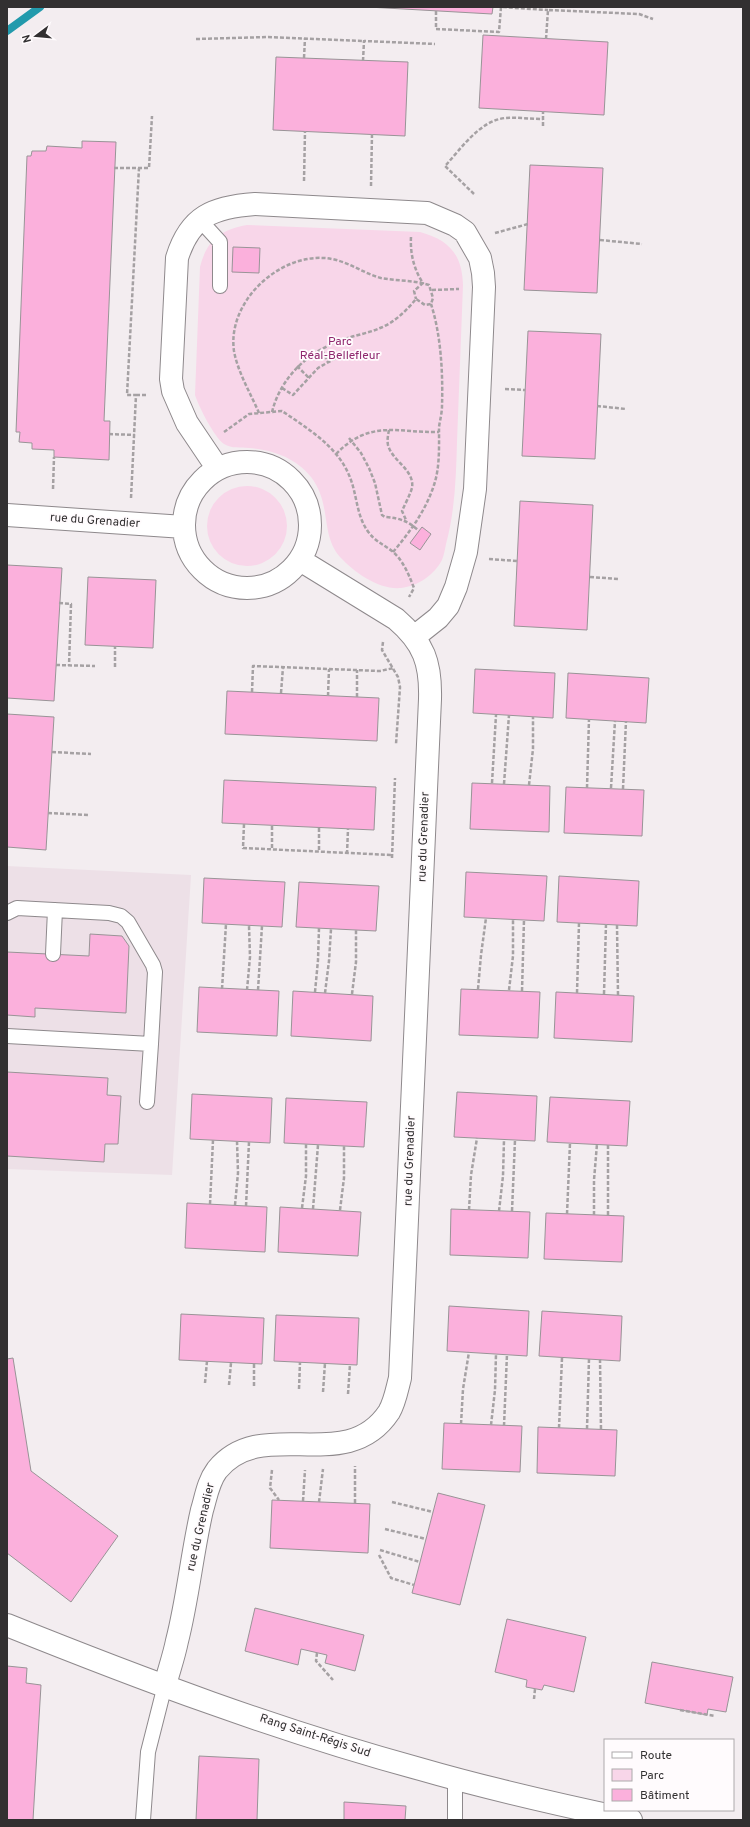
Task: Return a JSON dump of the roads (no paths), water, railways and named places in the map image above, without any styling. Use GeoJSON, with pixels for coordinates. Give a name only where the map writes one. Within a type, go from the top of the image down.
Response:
{"type":"FeatureCollection","features":[{"type":"Feature","properties":{"kind":"street"},"geometry":{"type":"LineString","coordinates":[[218,469],[183,416],[173,391],[171,380],[177,258],[187,232],[199,219],[228,208],[255,204],[415,211],[427,213],[455,225],[465,232],[473,245],[481,266],[484,287],[476,478],[473,515],[458,579],[448,606],[438,618],[414,637]]}},
{"type":"Feature","properties":{"kind":"street"},"geometry":{"type":"LineString","coordinates":[[239,462],[261,464],[281,472],[297,487],[307,507],[310,528],[305,550],[300,560],[287,575],[269,585],[250,589],[230,586],[212,578],[197,564],[188,546],[184,527],[187,507],[195,488],[218,469],[239,462]]}},
{"type":"Feature","properties":{"kind":"street","name":"rue du Grenadier"},"geometry":{"type":"LineString","coordinates":[[7,515],[184,527]]}},
{"type":"Feature","properties":{"kind":"street","name":"rue du Grenadier"},"geometry":{"type":"LineString","coordinates":[[165,1685],[177,1641],[209,1483],[216,1471],[227,1460],[256,1446],[270,1444],[322,1445],[353,1441],[366,1435],[379,1424],[389,1411],[396,1395],[401,1370],[430,693],[429,668],[426,657],[414,637],[396,619],[300,560]]}},
{"type":"Feature","properties":{"kind":"street","name":"Rang Saint-Régis Sud"},"geometry":{"type":"LineString","coordinates":[[7,1625],[165,1685],[315,1737],[455,1779],[631,1820]]}},
{"type":"Feature","properties":{"kind":"lane"},"geometry":{"type":"LineString","coordinates":[[199,219],[220,242],[220,286]]}},
{"type":"Feature","properties":{"kind":"lane"},"geometry":{"type":"LineString","coordinates":[[7,913],[17,908],[109,913],[121,916],[128,922],[144,947],[155,972],[147,1102]]}},
{"type":"Feature","properties":{"kind":"lane"},"geometry":{"type":"LineString","coordinates":[[53,954],[55,910]]}},
{"type":"Feature","properties":{"kind":"lane"},"geometry":{"type":"LineString","coordinates":[[7,1036],[151,1044]]}},
{"type":"Feature","properties":{"kind":"lane"},"geometry":{"type":"LineString","coordinates":[[143,1820],[148,1752],[165,1685]]}},
{"type":"Feature","properties":{"kind":"lane"},"geometry":{"type":"LineString","coordinates":[[455,1779],[455,1820]]}},
{"type":"Feature","properties":{"kind":"waterway"},"geometry":{"type":"LineString","coordinates":[[7,31],[40,7]]}},
{"type":"Feature","properties":{"kind":"park label","name":"Parc Réal-Bellefleur"},"geometry":{"type":"Point","coordinates":[340,349]}}]}
